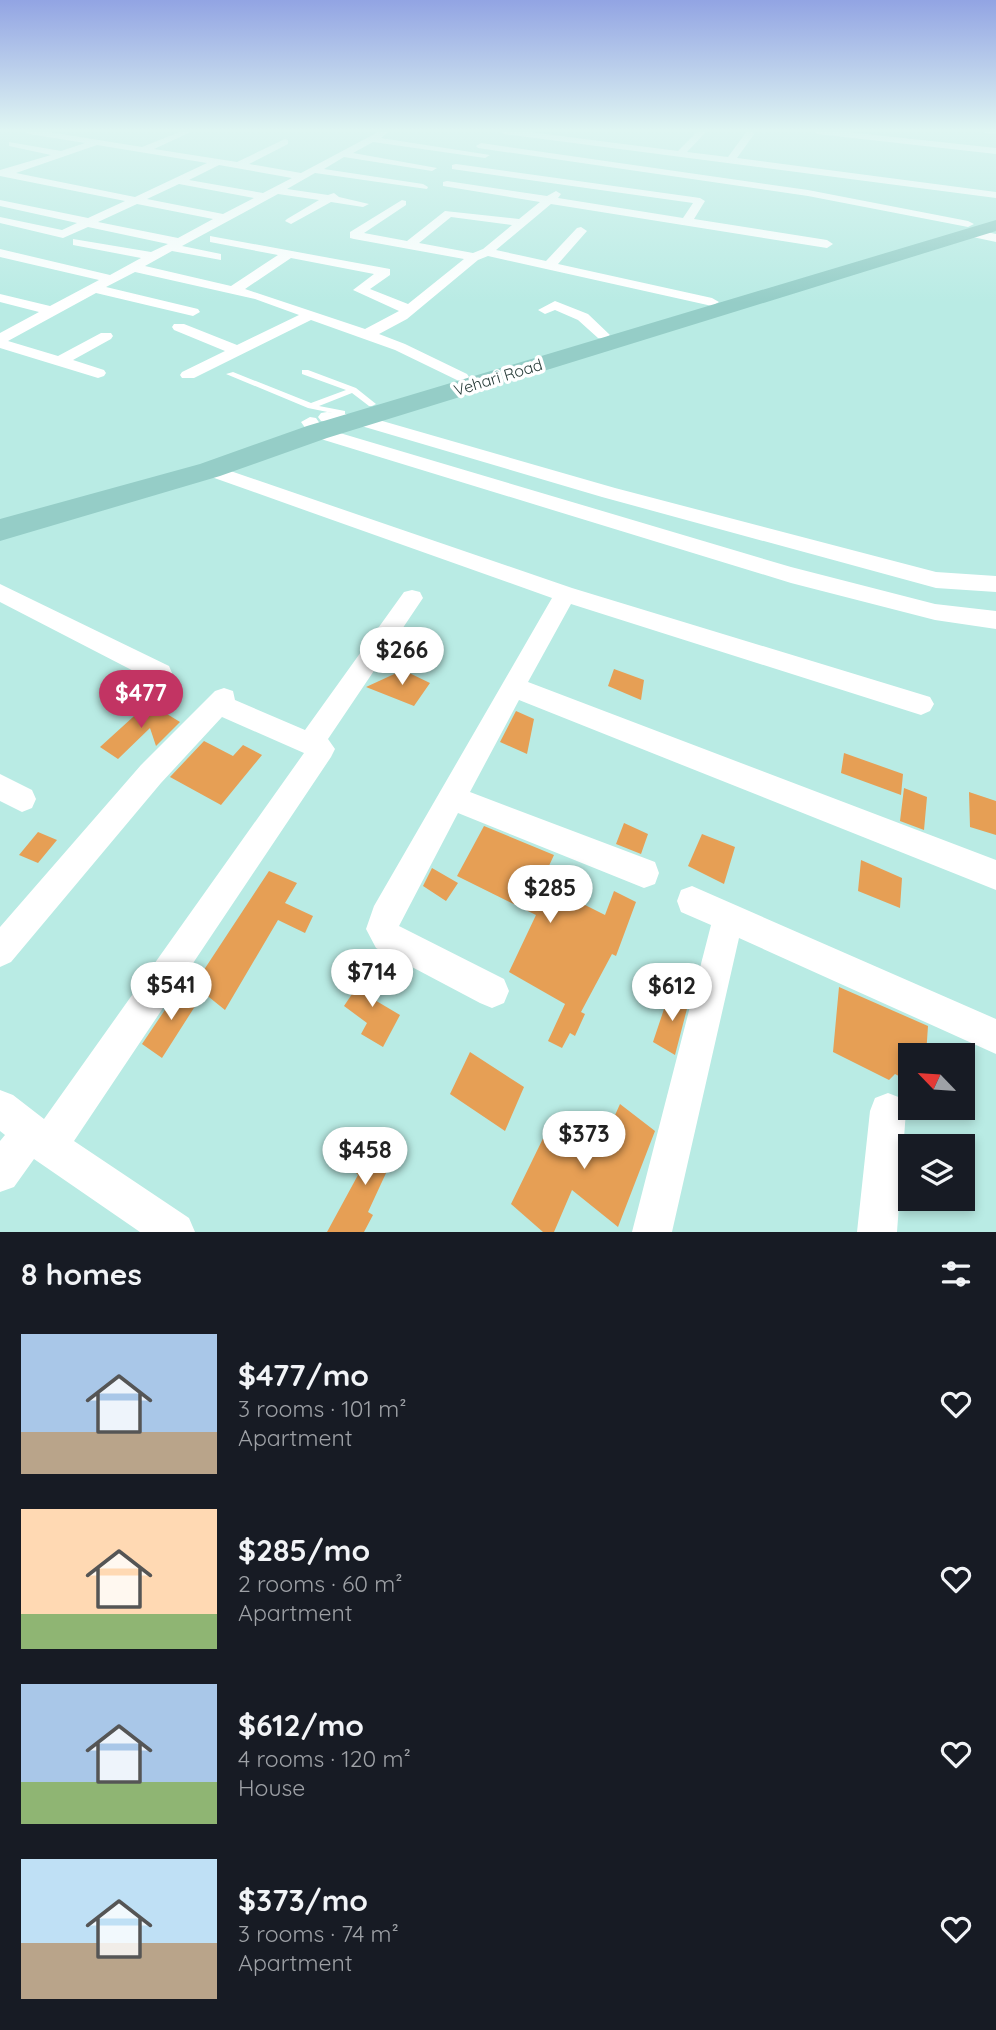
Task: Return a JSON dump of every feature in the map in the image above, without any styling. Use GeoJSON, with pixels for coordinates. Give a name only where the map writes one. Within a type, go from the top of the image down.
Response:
{"type":"FeatureCollection","features":[{"type":"Feature","properties":{"kind":"main road","name":"Vehari Road"},"geometry":{"type":"LineString","coordinates":[[0,514],[712,302],[979,231],[996,215]]}},
{"type":"Feature","properties":{"kind":"main road","name":"Vehari Road"},"geometry":{"type":"LineString","coordinates":[[0,530],[210,470],[336,413],[996,225]]}},
{"type":"Feature","properties":{"kind":"street"},"geometry":{"type":"LineString","coordinates":[[83,188],[223,218]]}},
{"type":"Feature","properties":{"kind":"street"},"geometry":{"type":"LineString","coordinates":[[0,220],[63,234],[161,188]]}},
{"type":"Feature","properties":{"kind":"street"},"geometry":{"type":"LineString","coordinates":[[220,188],[263,196]]}},
{"type":"Feature","properties":{"kind":"street"},"geometry":{"type":"LineString","coordinates":[[1,339],[278,188]]}},
{"type":"Feature","properties":{"kind":"street"},"geometry":{"type":"LineString","coordinates":[[321,223],[294,220],[345,188]]}},
{"type":"Feature","properties":{"kind":"street"},"geometry":{"type":"LineString","coordinates":[[476,188],[827,244]]}},
{"type":"Feature","properties":{"kind":"street"},"geometry":{"type":"LineString","coordinates":[[366,335],[409,310],[562,188]]}},
{"type":"Feature","properties":{"kind":"street"},"geometry":{"type":"LineString","coordinates":[[608,188],[700,201],[687,221]]}},
{"type":"Feature","properties":{"kind":"street"},"geometry":{"type":"LineString","coordinates":[[778,188],[979,231]]}},
{"type":"Feature","properties":{"kind":"street"},"geometry":{"type":"LineString","coordinates":[[948,188],[996,195]]}},
{"type":"Feature","properties":{"kind":"street"},"geometry":{"type":"LineString","coordinates":[[275,190],[363,204]]}},
{"type":"Feature","properties":{"kind":"street"},"geometry":{"type":"LineString","coordinates":[[0,203],[174,244],[217,257]]}},
{"type":"Feature","properties":{"kind":"street"},"geometry":{"type":"LineString","coordinates":[[402,203],[354,235],[550,265],[712,302]]}},
{"type":"Feature","properties":{"kind":"street"},"geometry":{"type":"LineString","coordinates":[[409,245],[449,213],[521,223]]}},
{"type":"Feature","properties":{"kind":"street"},"geometry":{"type":"LineString","coordinates":[[550,265],[581,231]]}},
{"type":"Feature","properties":{"kind":"street"},"geometry":{"type":"LineString","coordinates":[[214,239],[385,272],[360,290],[409,310]]}},
{"type":"Feature","properties":{"kind":"street"},"geometry":{"type":"LineString","coordinates":[[77,242],[151,257]]}},
{"type":"Feature","properties":{"kind":"street"},"geometry":{"type":"LineString","coordinates":[[0,253],[111,279]]}},
{"type":"Feature","properties":{"kind":"street"},"geometry":{"type":"LineString","coordinates":[[234,290],[290,253]]}},
{"type":"Feature","properties":{"kind":"street"},"geometry":{"type":"LineString","coordinates":[[98,257],[234,290],[310,315],[400,347],[461,377]]}},
{"type":"Feature","properties":{"kind":"street"},"geometry":{"type":"LineString","coordinates":[[93,288],[193,312]]}},
{"type":"Feature","properties":{"kind":"street"},"geometry":{"type":"LineString","coordinates":[[0,298],[52,311]]}},
{"type":"Feature","properties":{"kind":"street"},"geometry":{"type":"LineString","coordinates":[[545,310],[555,305],[583,317],[603,335]]}},
{"type":"Feature","properties":{"kind":"street"},"geometry":{"type":"LineString","coordinates":[[188,375],[310,315]]}},
{"type":"Feature","properties":{"kind":"street"},"geometry":{"type":"LineString","coordinates":[[179,327],[236,350]]}},
{"type":"Feature","properties":{"kind":"street"},"geometry":{"type":"LineString","coordinates":[[60,361],[106,336]]}},
{"type":"Feature","properties":{"kind":"street"},"geometry":{"type":"LineString","coordinates":[[1,339],[98,373]]}},
{"type":"Feature","properties":{"kind":"street"},"geometry":{"type":"LineString","coordinates":[[336,413],[528,469],[936,580],[996,584]]}},
{"type":"Feature","properties":{"kind":"street"},"geometry":{"type":"LineString","coordinates":[[336,413],[471,477],[791,575],[934,612],[996,620]]}},
{"type":"Feature","properties":{"kind":"street"},"geometry":{"type":"LineString","coordinates":[[471,477],[485,457]]}},
{"type":"Feature","properties":{"kind":"street"},"geometry":{"type":"LineString","coordinates":[[514,490],[528,469]]}},
{"type":"Feature","properties":{"kind":"street"},"geometry":{"type":"LineString","coordinates":[[210,470],[565,594],[921,704]]}},
{"type":"Feature","properties":{"kind":"street"},"geometry":{"type":"LineString","coordinates":[[0,592],[160,673]]}},
{"type":"Feature","properties":{"kind":"street"},"geometry":{"type":"LineString","coordinates":[[492,990],[387,937],[382,929],[385,917],[565,594]]}},
{"type":"Feature","properties":{"kind":"street"},"geometry":{"type":"LineString","coordinates":[[310,744],[412,598]]}},
{"type":"Feature","properties":{"kind":"street"},"geometry":{"type":"LineString","coordinates":[[513,687],[996,875]]}},
{"type":"Feature","properties":{"kind":"street"},"geometry":{"type":"LineString","coordinates":[[0,951],[152,774],[220,701],[322,748],[39,1139],[0,1173]]}},
{"type":"Feature","properties":{"kind":"street"},"geometry":{"type":"LineString","coordinates":[[452,798],[644,873]]}},
{"type":"Feature","properties":{"kind":"street"},"geometry":{"type":"LineString","coordinates":[[692,901],[996,1037]]}},
{"type":"Feature","properties":{"kind":"street"},"geometry":{"type":"LineString","coordinates":[[652,1232],[728,919]]}},
{"type":"Feature","properties":{"kind":"street"},"geometry":{"type":"LineString","coordinates":[[0,1108],[39,1139],[175,1232]]}},
{"type":"Feature","properties":{"kind":"street"},"geometry":{"type":"LineString","coordinates":[[877,1232],[888,1111]]}},
{"type":"Feature","properties":{"kind":"lane"},"geometry":{"type":"LineString","coordinates":[[304,372],[336,413]]}},
{"type":"Feature","properties":{"kind":"lane"},"geometry":{"type":"LineString","coordinates":[[230,374],[336,413]]}},
{"type":"Feature","properties":{"kind":"building"},"geometry":{"type":"Polygon","coordinates":[[[614,669],[644,680],[641,700],[608,686],[614,669]]]}},
{"type":"Feature","properties":{"kind":"building"},"geometry":{"type":"Polygon","coordinates":[[[403,670],[430,683],[414,706],[366,687],[403,670]]]}},
{"type":"Feature","properties":{"kind":"building"},"geometry":{"type":"Polygon","coordinates":[[[141,698],[180,722],[156,746],[150,728],[118,759],[100,747],[144,707],[141,698]]]}},
{"type":"Feature","properties":{"kind":"building"},"geometry":{"type":"Polygon","coordinates":[[[516,711],[534,719],[527,754],[500,742],[516,711]]]}},
{"type":"Feature","properties":{"kind":"building"},"geometry":{"type":"Polygon","coordinates":[[[204,741],[233,756],[243,745],[262,755],[221,805],[170,777],[204,741]]]}},
{"type":"Feature","properties":{"kind":"building"},"geometry":{"type":"Polygon","coordinates":[[[844,753],[903,774],[901,795],[841,773],[844,753]]]}},
{"type":"Feature","properties":{"kind":"building"},"geometry":{"type":"Polygon","coordinates":[[[904,788],[927,797],[924,830],[900,821],[904,788]]]}},
{"type":"Feature","properties":{"kind":"building"},"geometry":{"type":"Polygon","coordinates":[[[969,792],[996,801],[996,835],[970,827],[969,792]]]}},
{"type":"Feature","properties":{"kind":"building"},"geometry":{"type":"Polygon","coordinates":[[[624,823],[648,834],[641,854],[616,844],[624,823]]]}},
{"type":"Feature","properties":{"kind":"building"},"geometry":{"type":"Polygon","coordinates":[[[484,826],[554,855],[541,883],[605,915],[614,891],[636,902],[616,956],[612,954],[581,1012],[585,1014],[575,1036],[570,1033],[562,1048],[548,1041],[565,1004],[509,972],[536,915],[457,876],[484,826]]]}},
{"type":"Feature","properties":{"kind":"building"},"geometry":{"type":"Polygon","coordinates":[[[38,832],[57,840],[38,863],[19,855],[38,832]]]}},
{"type":"Feature","properties":{"kind":"building"},"geometry":{"type":"Polygon","coordinates":[[[702,834],[735,847],[724,884],[688,866],[702,834]]]}},
{"type":"Feature","properties":{"kind":"building"},"geometry":{"type":"Polygon","coordinates":[[[861,860],[902,878],[900,908],[858,891],[861,860]]]}},
{"type":"Feature","properties":{"kind":"building"},"geometry":{"type":"Polygon","coordinates":[[[432,868],[458,883],[446,901],[423,886],[432,868]]]}},
{"type":"Feature","properties":{"kind":"building"},"geometry":{"type":"Polygon","coordinates":[[[269,871],[297,883],[285,903],[313,916],[305,933],[278,920],[225,1010],[194,985],[269,871]]]}},
{"type":"Feature","properties":{"kind":"building"},"geometry":{"type":"Polygon","coordinates":[[[370,967],[385,979],[373,999],[400,1015],[383,1047],[361,1034],[367,1023],[344,1006],[370,967]]]}},
{"type":"Feature","properties":{"kind":"building"},"geometry":{"type":"Polygon","coordinates":[[[181,986],[199,1000],[162,1058],[142,1044],[181,986]]]}},
{"type":"Feature","properties":{"kind":"building"},"geometry":{"type":"Polygon","coordinates":[[[839,987],[928,1026],[927,1043],[898,1043],[898,1076],[895,1074],[889,1080],[833,1052],[839,987]]]}},
{"type":"Feature","properties":{"kind":"building"},"geometry":{"type":"Polygon","coordinates":[[[670,991],[689,1001],[675,1055],[653,1042],[670,991]]]}},
{"type":"Feature","properties":{"kind":"building"},"geometry":{"type":"Polygon","coordinates":[[[470,1052],[524,1087],[505,1131],[450,1094],[470,1052]]]}},
{"type":"Feature","properties":{"kind":"building"},"geometry":{"type":"Polygon","coordinates":[[[620,1104],[655,1131],[618,1227],[572,1190],[554,1232],[543,1232],[511,1204],[553,1118],[598,1153],[620,1104]]]}},
{"type":"Feature","properties":{"kind":"building"},"geometry":{"type":"Polygon","coordinates":[[[377,1131],[399,1145],[368,1212],[373,1215],[364,1232],[327,1232],[358,1175],[356,1173],[377,1131]]]}}]}
